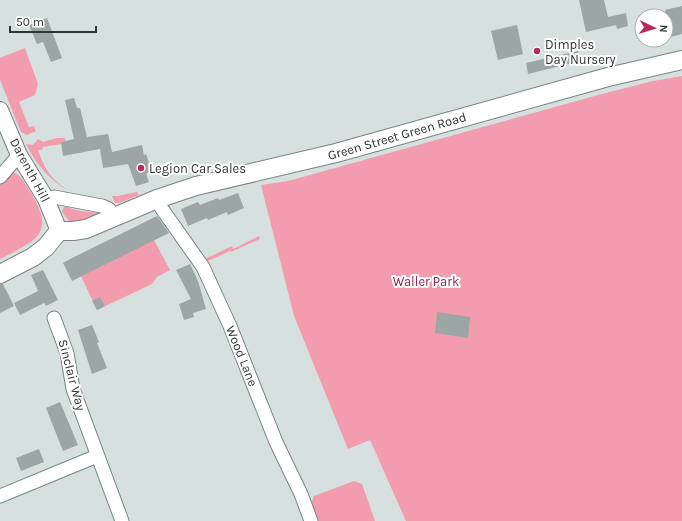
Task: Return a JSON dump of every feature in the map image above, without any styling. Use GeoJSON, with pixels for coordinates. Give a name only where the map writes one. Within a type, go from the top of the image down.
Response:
{"type":"FeatureCollection","features":[{"type":"Feature","properties":{"kind":"main road","name":"Green Street Green Road"},"geometry":{"type":"LineString","coordinates":[[59,231],[86,229],[157,199],[196,186],[336,153],[608,77],[682,60]]}},
{"type":"Feature","properties":{"kind":"main road"},"geometry":{"type":"LineString","coordinates":[[0,274],[46,247],[59,231]]}},
{"type":"Feature","properties":{"kind":"street","name":"Darenth Hill"},"geometry":{"type":"LineString","coordinates":[[0,110],[19,155],[46,199],[59,231]]}},
{"type":"Feature","properties":{"kind":"street"},"geometry":{"type":"LineString","coordinates":[[0,177],[19,155]]}},
{"type":"Feature","properties":{"kind":"street"},"geometry":{"type":"LineString","coordinates":[[46,199],[53,197],[106,208],[110,210],[113,217]]}},
{"type":"Feature","properties":{"kind":"street","name":"Wood Lane"},"geometry":{"type":"LineString","coordinates":[[157,199],[162,209],[203,267],[230,326],[276,442],[301,494],[311,521]]}},
{"type":"Feature","properties":{"kind":"street","name":"Sinclair Way"},"geometry":{"type":"LineString","coordinates":[[54,318],[67,353],[73,389],[122,521]]}},
{"type":"Feature","properties":{"kind":"street"},"geometry":{"type":"LineString","coordinates":[[2,495],[97,456]]}},
{"type":"Feature","properties":{"kind":"green space"},"geometry":{"type":"Polygon","coordinates":[[[25,48],[38,84],[35,95],[19,102],[29,127],[34,126],[36,131],[27,135],[21,132],[0,80],[0,58],[25,48]]]}},
{"type":"Feature","properties":{"kind":"green space","name":"Waller Park"},"geometry":{"type":"Polygon","coordinates":[[[682,76],[682,521],[406,521],[370,440],[348,449],[294,316],[261,185],[288,181],[598,95],[653,81],[682,76]]]}},
{"type":"Feature","properties":{"kind":"green space"},"geometry":{"type":"Polygon","coordinates":[[[57,138],[64,138],[66,141],[61,142],[61,144],[43,147],[42,150],[38,150],[49,174],[69,191],[49,177],[34,158],[26,144],[33,145],[38,139],[43,142],[57,138]]]}},
{"type":"Feature","properties":{"kind":"green space"},"geometry":{"type":"Polygon","coordinates":[[[13,172],[24,181],[39,207],[42,218],[42,228],[32,241],[0,259],[0,185],[13,172]]]}},
{"type":"Feature","properties":{"kind":"green space"},"geometry":{"type":"Polygon","coordinates":[[[137,192],[139,195],[119,203],[115,203],[112,196],[117,196],[137,192]]]}},
{"type":"Feature","properties":{"kind":"green space"},"geometry":{"type":"Polygon","coordinates":[[[69,205],[69,208],[81,211],[97,213],[98,209],[101,213],[100,215],[77,223],[69,221],[62,212],[64,207],[69,205]]]}},
{"type":"Feature","properties":{"kind":"green space"},"geometry":{"type":"Polygon","coordinates":[[[259,236],[260,239],[206,262],[205,259],[232,246],[233,249],[259,236]]]}},
{"type":"Feature","properties":{"kind":"green space"},"geometry":{"type":"Polygon","coordinates":[[[154,240],[170,270],[157,277],[152,284],[97,310],[81,276],[154,240]]]}},
{"type":"Feature","properties":{"kind":"green space"},"geometry":{"type":"Polygon","coordinates":[[[354,481],[362,484],[375,521],[318,521],[311,504],[314,496],[354,481]]]}},
{"type":"Feature","properties":{"kind":"building"},"geometry":{"type":"Polygon","coordinates":[[[579,0],[604,0],[608,17],[626,13],[628,26],[617,29],[616,25],[586,32],[579,0]]]}},
{"type":"Feature","properties":{"kind":"building"},"geometry":{"type":"Polygon","coordinates":[[[682,6],[682,34],[674,36],[674,8],[682,6]]]}},
{"type":"Feature","properties":{"kind":"building"},"geometry":{"type":"Polygon","coordinates":[[[47,18],[62,58],[51,62],[43,42],[37,44],[29,25],[47,18]]]}},
{"type":"Feature","properties":{"kind":"building"},"geometry":{"type":"Polygon","coordinates":[[[517,25],[523,54],[498,60],[491,31],[517,25]]]}},
{"type":"Feature","properties":{"kind":"building"},"geometry":{"type":"Polygon","coordinates":[[[578,51],[580,61],[528,74],[526,63],[578,51]]]}},
{"type":"Feature","properties":{"kind":"building"},"geometry":{"type":"Polygon","coordinates":[[[74,98],[77,108],[80,108],[87,137],[108,134],[112,152],[142,145],[144,155],[146,154],[152,171],[146,174],[149,182],[136,186],[128,164],[103,168],[100,149],[63,156],[61,142],[74,139],[65,100],[74,98]]]}},
{"type":"Feature","properties":{"kind":"building"},"geometry":{"type":"Polygon","coordinates":[[[238,193],[244,208],[228,215],[227,212],[208,220],[207,218],[188,226],[181,209],[198,202],[200,205],[218,198],[219,200],[238,193]]]}},
{"type":"Feature","properties":{"kind":"building"},"geometry":{"type":"Polygon","coordinates":[[[157,216],[169,233],[72,281],[63,263],[157,216]]]}},
{"type":"Feature","properties":{"kind":"building"},"geometry":{"type":"Polygon","coordinates":[[[190,264],[198,281],[206,309],[193,313],[194,317],[184,320],[179,304],[191,299],[176,270],[190,264]]]}},
{"type":"Feature","properties":{"kind":"building"},"geometry":{"type":"Polygon","coordinates":[[[43,270],[58,300],[46,306],[44,303],[20,315],[14,303],[38,291],[31,275],[43,270]]]}},
{"type":"Feature","properties":{"kind":"building"},"geometry":{"type":"Polygon","coordinates":[[[0,284],[3,284],[14,306],[0,313],[0,284]]]}},
{"type":"Feature","properties":{"kind":"building"},"geometry":{"type":"Polygon","coordinates":[[[100,297],[105,306],[97,310],[92,301],[100,297]]]}},
{"type":"Feature","properties":{"kind":"building"},"geometry":{"type":"Polygon","coordinates":[[[437,312],[470,317],[468,338],[435,333],[437,312]]]}},
{"type":"Feature","properties":{"kind":"building"},"geometry":{"type":"Polygon","coordinates":[[[92,325],[99,342],[97,343],[107,368],[92,374],[78,330],[92,325]]]}},
{"type":"Feature","properties":{"kind":"building"},"geometry":{"type":"Polygon","coordinates":[[[60,402],[78,445],[63,451],[46,408],[60,402]]]}},
{"type":"Feature","properties":{"kind":"building"},"geometry":{"type":"Polygon","coordinates":[[[39,449],[44,462],[21,471],[16,458],[39,449]]]}},
{"type":"Feature","properties":{"kind":"place","name":"Dimples Day Nursery"},"geometry":{"type":"Point","coordinates":[537,51]}},
{"type":"Feature","properties":{"kind":"place","name":"Legion Car Sales"},"geometry":{"type":"Point","coordinates":[141,168]}}]}
